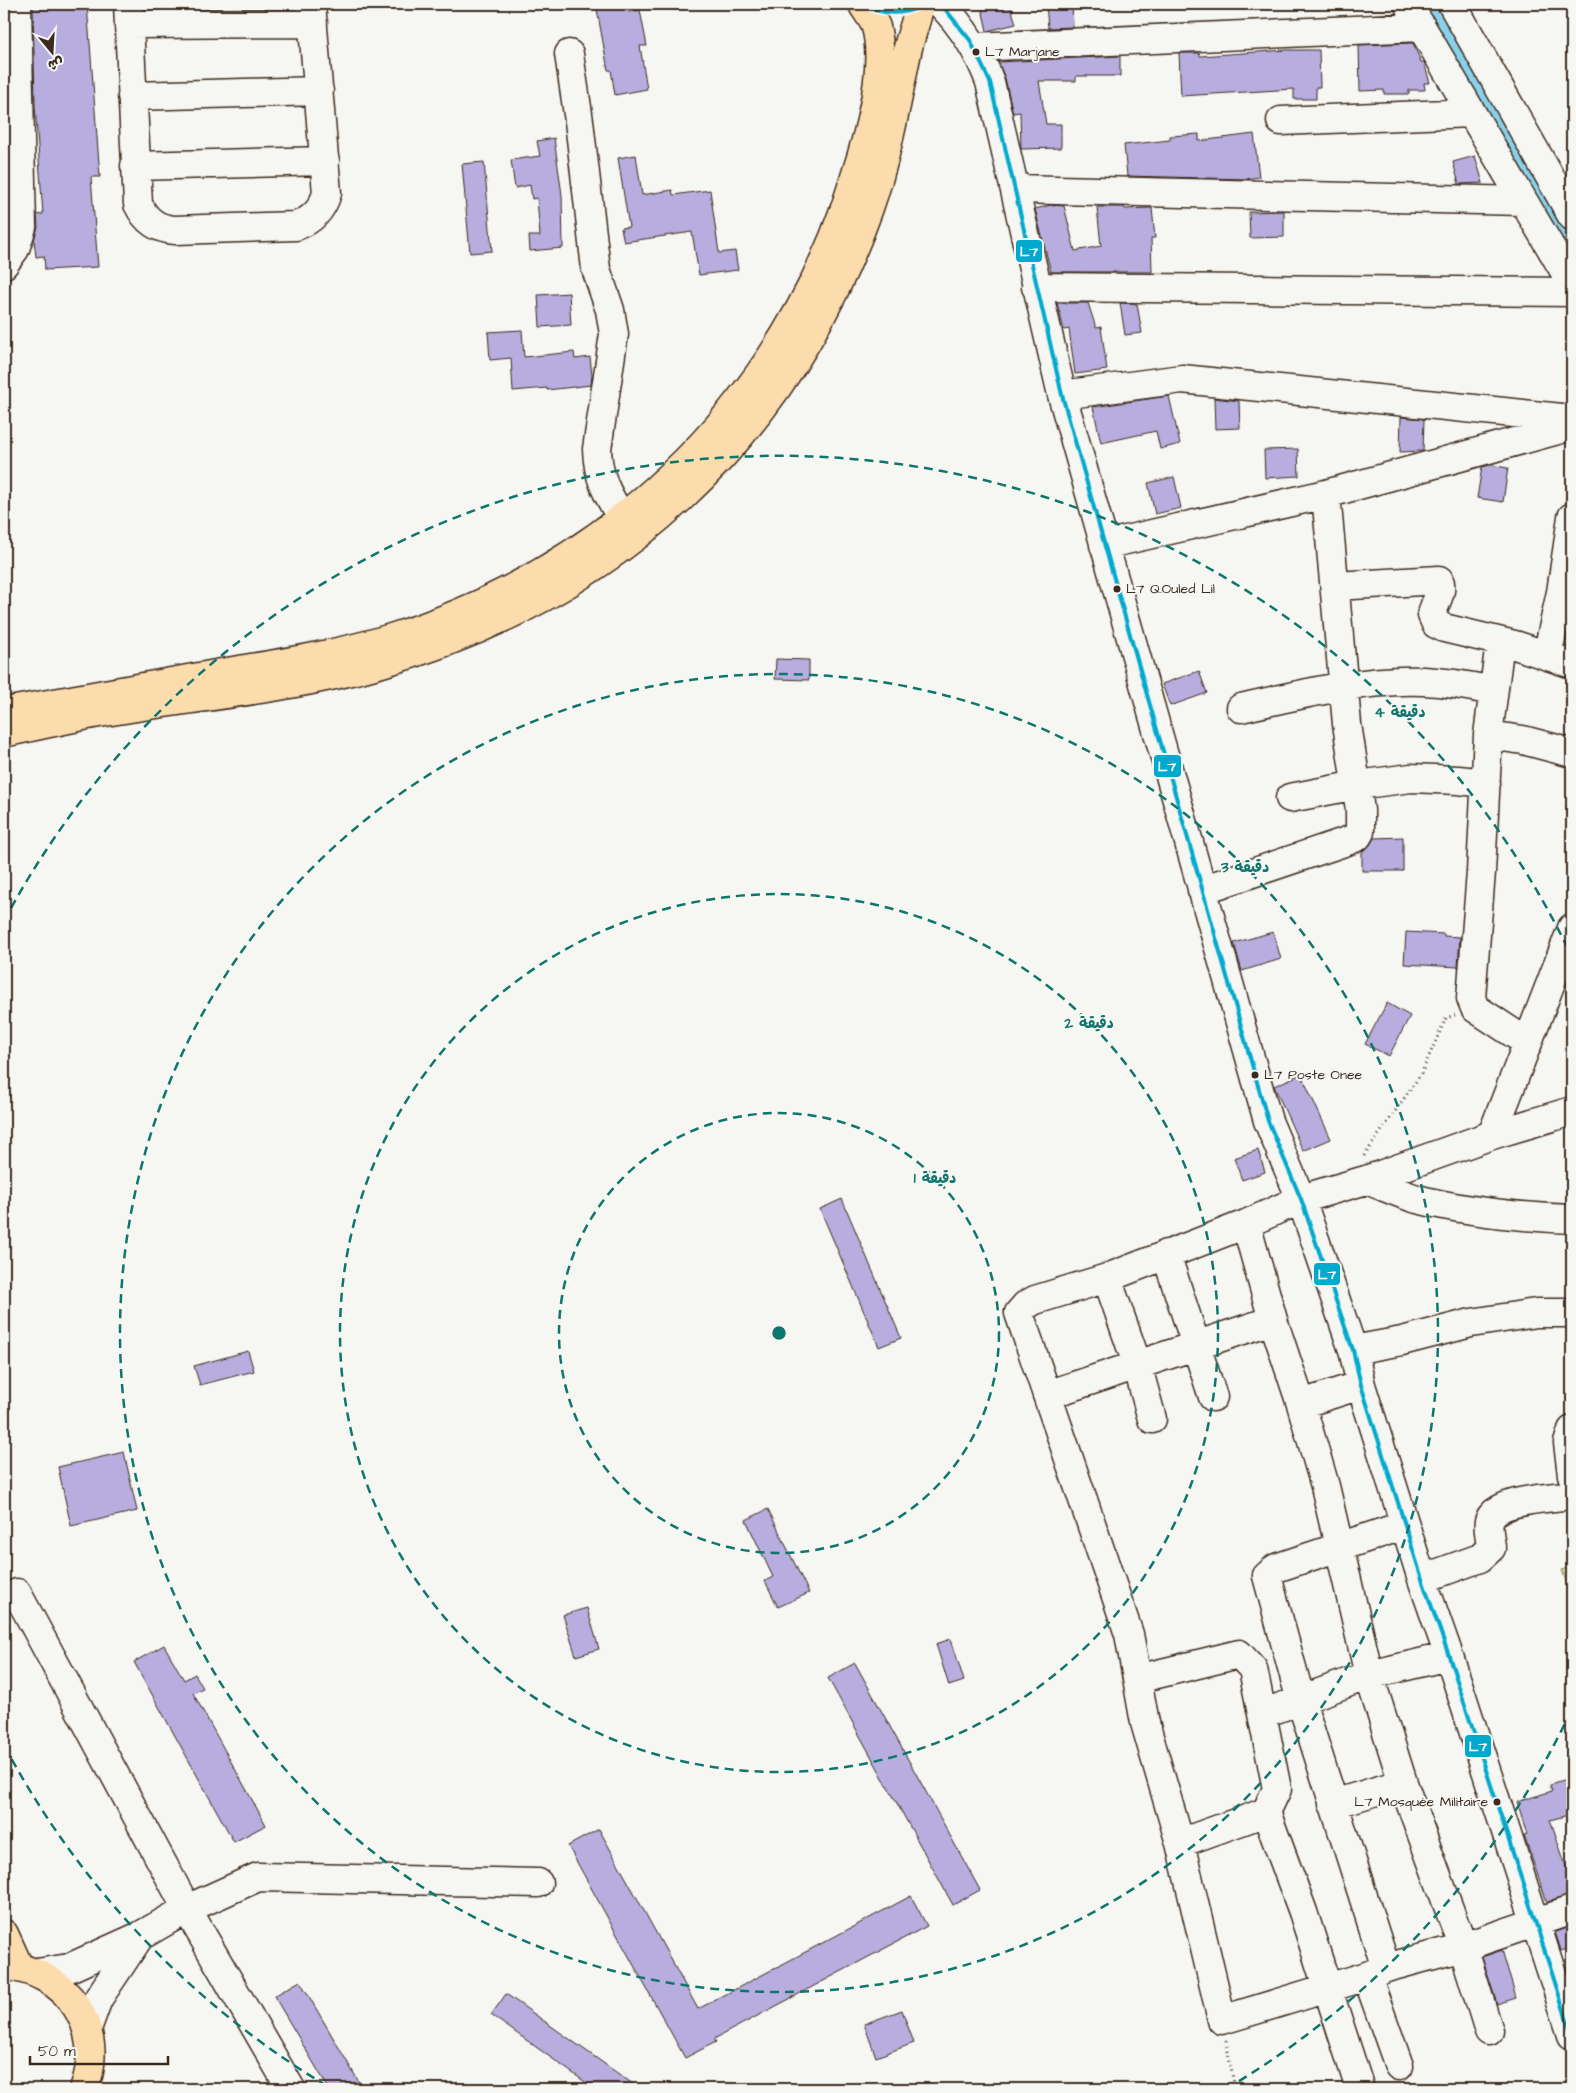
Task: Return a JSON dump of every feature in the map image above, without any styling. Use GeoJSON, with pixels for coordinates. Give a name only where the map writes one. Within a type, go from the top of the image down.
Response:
{"type":"FeatureCollection","features":[{"type":"Feature","properties":{"kind":"main road"},"geometry":{"type":"LineString","coordinates":[[862,4],[876,11],[890,14],[905,13],[928,5]]}},
{"type":"Feature","properties":{"kind":"main road"},"geometry":{"type":"LineString","coordinates":[[4,712],[317,656],[386,639],[454,615],[519,584],[581,547],[622,518],[675,472],[729,414],[776,350],[815,280],[852,186],[862,154],[877,88],[879,44],[875,23],[862,4]]}},
{"type":"Feature","properties":{"kind":"main road"},"geometry":{"type":"LineString","coordinates":[[4,733],[98,713],[296,683],[379,664],[460,637],[538,601],[603,562],[634,539],[692,489],[742,433],[787,373],[825,309],[856,241],[881,171],[891,136],[910,38],[928,5]]}},
{"type":"Feature","properties":{"kind":"main road"},"geometry":{"type":"LineString","coordinates":[[4,1934],[20,1968],[54,1982],[69,1996],[80,2011],[88,2029],[91,2049],[90,2069],[84,2089]]}},
{"type":"Feature","properties":{"kind":"street"},"geometry":{"type":"LineString","coordinates":[[4,264],[16,249],[22,227],[17,4]]}},
{"type":"Feature","properties":{"kind":"street"},"geometry":{"type":"LineString","coordinates":[[1452,4],[1572,216]]}},
{"type":"Feature","properties":{"kind":"street"},"geometry":{"type":"LineString","coordinates":[[928,5],[962,29],[974,47],[990,82],[1062,395],[1268,1121],[1301,1199],[1353,1350],[1361,1385],[1422,1579],[1536,1921],[1567,2004],[1572,2035]]}},
{"type":"Feature","properties":{"kind":"street"},"geometry":{"type":"LineString","coordinates":[[312,13],[328,193],[320,210],[305,222],[287,227],[174,230],[156,226],[142,213],[136,195],[129,14],[312,13]]}},
{"type":"Feature","properties":{"kind":"street"},"geometry":{"type":"LineString","coordinates":[[974,47],[1414,15],[1572,284]]}},
{"type":"Feature","properties":{"kind":"street"},"geometry":{"type":"LineString","coordinates":[[570,54],[582,140],[596,269],[610,310],[614,334],[597,459],[604,490],[622,518]]}},
{"type":"Feature","properties":{"kind":"street"},"geometry":{"type":"LineString","coordinates":[[132,96],[319,91]]}},
{"type":"Feature","properties":{"kind":"street"},"geometry":{"type":"LineString","coordinates":[[1281,121],[1471,113]]}},
{"type":"Feature","properties":{"kind":"street"},"geometry":{"type":"LineString","coordinates":[[135,166],[325,161]]}},
{"type":"Feature","properties":{"kind":"street"},"geometry":{"type":"LineString","coordinates":[[1015,189],[1522,201]]}},
{"type":"Feature","properties":{"kind":"street"},"geometry":{"type":"LineString","coordinates":[[1036,288],[1572,292]]}},
{"type":"Feature","properties":{"kind":"street"},"geometry":{"type":"LineString","coordinates":[[1062,395],[1182,379],[1572,419]]}},
{"type":"Feature","properties":{"kind":"street"},"geometry":{"type":"LineString","coordinates":[[1104,545],[1326,494],[1572,426]]}},
{"type":"Feature","properties":{"kind":"street"},"geometry":{"type":"LineString","coordinates":[[1202,890],[1357,837],[1361,824],[1344,687],[1326,494]]}},
{"type":"Feature","properties":{"kind":"street"},"geometry":{"type":"LineString","coordinates":[[1546,656],[1561,592],[1572,517]]}},
{"type":"Feature","properties":{"kind":"street"},"geometry":{"type":"LineString","coordinates":[[1335,586],[1430,579],[1439,580],[1441,586],[1432,614],[1436,624],[1444,628],[1500,642],[1572,664]]}},
{"type":"Feature","properties":{"kind":"street"},"geometry":{"type":"LineString","coordinates":[[1500,642],[1492,691],[1488,735],[1472,994],[1475,1008],[1528,1043]]}},
{"type":"Feature","properties":{"kind":"street"},"geometry":{"type":"LineString","coordinates":[[1241,708],[1344,687],[1422,681],[1454,683],[1492,691]]}},
{"type":"Feature","properties":{"kind":"street"},"geometry":{"type":"LineString","coordinates":[[1488,735],[1523,740],[1572,753]]}},
{"type":"Feature","properties":{"kind":"street"},"geometry":{"type":"LineString","coordinates":[[1290,798],[1357,785],[1411,778],[1435,778],[1486,783]]}},
{"type":"Feature","properties":{"kind":"street"},"geometry":{"type":"LineString","coordinates":[[1492,1135],[1572,928]]}},
{"type":"Feature","properties":{"kind":"street"},"geometry":{"type":"LineString","coordinates":[[1572,1111],[1492,1135],[1355,1183],[1301,1199],[1246,1224],[1107,1278],[1035,1300],[1026,1305],[1019,1313],[1130,1634],[1145,1723],[1180,1843],[1222,2020],[1463,1947],[1572,1910]]}},
{"type":"Feature","properties":{"kind":"street"},"geometry":{"type":"LineString","coordinates":[[1355,1183],[1451,1207],[1520,1217],[1572,1219]]}},
{"type":"Feature","properties":{"kind":"street"},"geometry":{"type":"LineString","coordinates":[[1246,1224],[1273,1320],[1301,1404],[1325,1486],[1369,1675],[1403,1783],[1463,1947],[1489,2031]]}},
{"type":"Feature","properties":{"kind":"street"},"geometry":{"type":"LineString","coordinates":[[1166,1254],[1213,1397]]}},
{"type":"Feature","properties":{"kind":"street"},"geometry":{"type":"LineString","coordinates":[[1107,1278],[1137,1364],[1152,1420]]}},
{"type":"Feature","properties":{"kind":"street"},"geometry":{"type":"LineString","coordinates":[[1353,1350],[1402,1341],[1490,1319],[1536,1313],[1572,1313]]}},
{"type":"Feature","properties":{"kind":"street"},"geometry":{"type":"LineString","coordinates":[[1047,1395],[1273,1320]]}},
{"type":"Feature","properties":{"kind":"street"},"geometry":{"type":"LineString","coordinates":[[1301,1404],[1361,1385]]}},
{"type":"Feature","properties":{"kind":"street"},"geometry":{"type":"LineString","coordinates":[[1572,1430],[1568,1443],[1572,1475]]}},
{"type":"Feature","properties":{"kind":"street"},"geometry":{"type":"LineString","coordinates":[[1422,1579],[1480,1558],[1488,1552],[1491,1548],[1489,1522],[1492,1514],[1503,1507],[1518,1502],[1572,1495]]}},
{"type":"Feature","properties":{"kind":"street"},"geometry":{"type":"LineString","coordinates":[[1399,2066],[1334,1804],[1301,1700],[1267,1576],[1276,1568],[1405,1525]]}},
{"type":"Feature","properties":{"kind":"street"},"geometry":{"type":"LineString","coordinates":[[17,1593],[187,1909],[291,2089]]}},
{"type":"Feature","properties":{"kind":"street"},"geometry":{"type":"LineString","coordinates":[[1137,1679],[1239,1654],[1253,1669],[1277,1789],[1266,1812],[1180,1843]]}},
{"type":"Feature","properties":{"kind":"street"},"geometry":{"type":"LineString","coordinates":[[1262,1714],[1369,1675],[1449,1656]]}},
{"type":"Feature","properties":{"kind":"street"},"geometry":{"type":"LineString","coordinates":[[1334,1804],[1403,1783]]}},
{"type":"Feature","properties":{"kind":"street"},"geometry":{"type":"LineString","coordinates":[[1266,1812],[1304,1912],[1360,2089]]}},
{"type":"Feature","properties":{"kind":"street"},"geometry":{"type":"LineString","coordinates":[[20,1968],[69,1968],[140,1936],[187,1909],[258,1877],[538,1883]]}},
{"type":"Feature","properties":{"kind":"street"},"geometry":{"type":"LineString","coordinates":[[88,2029],[98,1999],[140,1936]]}},
{"type":"Feature","properties":{"kind":"path"},"geometry":{"type":"LineString","coordinates":[[1355,1183],[1421,1074],[1446,1018],[1475,1008]]}},
{"type":"Feature","properties":{"kind":"path"},"geometry":{"type":"LineString","coordinates":[[1222,2020],[1235,2089]]}},
{"type":"Feature","properties":{"kind":"green space"},"geometry":{"type":"Polygon","coordinates":[[[1572,1566],[1572,1598],[1562,1570],[1572,1566]]]}},
{"type":"Feature","properties":{"kind":"building"},"geometry":{"type":"Polygon","coordinates":[[[33,4],[87,4],[100,177],[91,177],[98,267],[45,270],[44,256],[36,257],[34,240],[38,227],[37,215],[43,214],[35,105],[33,4]]]}},
{"type":"Feature","properties":{"kind":"building"},"geometry":{"type":"Polygon","coordinates":[[[596,4],[627,4],[629,12],[640,10],[647,46],[640,46],[647,89],[615,95],[611,70],[608,70],[596,4]]]}},
{"type":"Feature","properties":{"kind":"building"},"geometry":{"type":"Polygon","coordinates":[[[981,4],[1010,4],[1016,24],[987,31],[981,4]]]}},
{"type":"Feature","properties":{"kind":"building"},"geometry":{"type":"Polygon","coordinates":[[[1046,4],[1072,4],[1073,27],[1048,28],[1046,4]]]}},
{"type":"Feature","properties":{"kind":"building"},"geometry":{"type":"Polygon","coordinates":[[[1413,43],[1421,62],[1424,62],[1430,83],[1424,83],[1425,90],[1409,90],[1409,94],[1384,94],[1384,90],[1360,91],[1359,45],[1413,43]]]}},
{"type":"Feature","properties":{"kind":"building"},"geometry":{"type":"Polygon","coordinates":[[[1287,50],[1319,50],[1320,87],[1316,87],[1316,99],[1294,99],[1294,89],[1181,96],[1179,53],[1199,53],[1200,56],[1287,50]]]}},
{"type":"Feature","properties":{"kind":"building"},"geometry":{"type":"Polygon","coordinates":[[[1120,56],[1120,76],[1076,76],[1076,81],[1039,81],[1046,124],[1061,124],[1061,148],[1021,149],[1020,112],[1013,113],[1005,78],[998,62],[1120,56]]]}},
{"type":"Feature","properties":{"kind":"building"},"geometry":{"type":"Polygon","coordinates":[[[1199,134],[1199,141],[1254,134],[1259,177],[1246,179],[1127,176],[1124,145],[1170,140],[1170,136],[1199,134]]]}},
{"type":"Feature","properties":{"kind":"building"},"geometry":{"type":"Polygon","coordinates":[[[554,138],[562,195],[563,248],[530,251],[529,236],[540,236],[537,198],[532,199],[530,185],[515,188],[511,160],[540,156],[537,141],[554,138]]]}},
{"type":"Feature","properties":{"kind":"building"},"geometry":{"type":"Polygon","coordinates":[[[636,155],[642,195],[672,190],[673,195],[710,190],[719,253],[735,251],[738,270],[699,275],[692,232],[624,242],[621,228],[629,227],[618,158],[636,155]]]}},
{"type":"Feature","properties":{"kind":"building"},"geometry":{"type":"Polygon","coordinates":[[[1475,156],[1483,183],[1459,184],[1453,162],[1475,156]]]}},
{"type":"Feature","properties":{"kind":"building"},"geometry":{"type":"Polygon","coordinates":[[[484,162],[492,251],[470,253],[462,164],[484,162]]]}},
{"type":"Feature","properties":{"kind":"building"},"geometry":{"type":"Polygon","coordinates":[[[1051,205],[1064,206],[1075,251],[1101,246],[1097,207],[1152,208],[1155,238],[1151,238],[1152,272],[1051,272],[1035,209],[1051,205]]]}},
{"type":"Feature","properties":{"kind":"building"},"geometry":{"type":"Polygon","coordinates":[[[1284,211],[1284,237],[1250,238],[1249,212],[1284,211]]]}},
{"type":"Feature","properties":{"kind":"building"},"geometry":{"type":"Polygon","coordinates":[[[569,293],[571,325],[540,327],[538,295],[569,293]]]}},
{"type":"Feature","properties":{"kind":"building"},"geometry":{"type":"Polygon","coordinates":[[[1057,303],[1088,303],[1096,328],[1101,327],[1107,370],[1075,374],[1069,329],[1064,330],[1057,303]]]}},
{"type":"Feature","properties":{"kind":"building"},"geometry":{"type":"Polygon","coordinates":[[[1120,303],[1137,304],[1142,333],[1125,335],[1120,303]]]}},
{"type":"Feature","properties":{"kind":"building"},"geometry":{"type":"Polygon","coordinates":[[[522,330],[524,357],[574,352],[575,359],[590,357],[591,385],[547,390],[547,388],[513,391],[511,358],[490,360],[488,332],[522,330]]]}},
{"type":"Feature","properties":{"kind":"building"},"geometry":{"type":"Polygon","coordinates":[[[1169,396],[1180,444],[1160,449],[1156,431],[1101,443],[1093,407],[1169,396]]]}},
{"type":"Feature","properties":{"kind":"building"},"geometry":{"type":"Polygon","coordinates":[[[1214,398],[1239,401],[1240,428],[1215,429],[1214,398]]]}},
{"type":"Feature","properties":{"kind":"building"},"geometry":{"type":"Polygon","coordinates":[[[1401,417],[1424,419],[1423,451],[1400,452],[1401,417]]]}},
{"type":"Feature","properties":{"kind":"building"},"geometry":{"type":"Polygon","coordinates":[[[1298,449],[1299,476],[1265,478],[1264,450],[1298,449]]]}},
{"type":"Feature","properties":{"kind":"building"},"geometry":{"type":"Polygon","coordinates":[[[1490,465],[1508,468],[1503,502],[1477,498],[1482,467],[1490,465]]]}},
{"type":"Feature","properties":{"kind":"building"},"geometry":{"type":"Polygon","coordinates":[[[1174,477],[1181,508],[1155,514],[1148,483],[1174,477]]]}},
{"type":"Feature","properties":{"kind":"building"},"geometry":{"type":"Polygon","coordinates":[[[776,659],[809,660],[809,680],[775,679],[776,659]]]}},
{"type":"Feature","properties":{"kind":"building"},"geometry":{"type":"Polygon","coordinates":[[[1199,671],[1207,693],[1170,706],[1162,684],[1199,671]]]}},
{"type":"Feature","properties":{"kind":"building"},"geometry":{"type":"Polygon","coordinates":[[[1403,837],[1403,871],[1362,871],[1362,852],[1370,845],[1374,838],[1403,837]]]}},
{"type":"Feature","properties":{"kind":"building"},"geometry":{"type":"Polygon","coordinates":[[[1273,932],[1281,959],[1242,971],[1234,943],[1273,932]]]}},
{"type":"Feature","properties":{"kind":"building"},"geometry":{"type":"Polygon","coordinates":[[[1406,932],[1444,934],[1444,936],[1460,937],[1458,967],[1404,964],[1406,932]]]}},
{"type":"Feature","properties":{"kind":"building"},"geometry":{"type":"Polygon","coordinates":[[[1387,1003],[1410,1016],[1389,1056],[1365,1044],[1387,1003]]]}},
{"type":"Feature","properties":{"kind":"building"},"geometry":{"type":"Polygon","coordinates":[[[1301,1074],[1331,1139],[1303,1151],[1274,1086],[1301,1074]]]}},
{"type":"Feature","properties":{"kind":"building"},"geometry":{"type":"Polygon","coordinates":[[[1258,1150],[1265,1172],[1242,1180],[1234,1158],[1258,1150]]]}},
{"type":"Feature","properties":{"kind":"building"},"geometry":{"type":"Polygon","coordinates":[[[842,1199],[901,1338],[879,1347],[820,1209],[842,1199]]]}},
{"type":"Feature","properties":{"kind":"building"},"geometry":{"type":"Polygon","coordinates":[[[248,1351],[254,1371],[200,1385],[194,1366],[248,1351]]]}},
{"type":"Feature","properties":{"kind":"building"},"geometry":{"type":"Polygon","coordinates":[[[124,1452],[137,1511],[71,1526],[58,1467],[124,1452]]]}},
{"type":"Feature","properties":{"kind":"building"},"geometry":{"type":"Polygon","coordinates":[[[768,1509],[809,1593],[778,1607],[765,1581],[773,1577],[746,1520],[768,1509]]]}},
{"type":"Feature","properties":{"kind":"building"},"geometry":{"type":"Polygon","coordinates":[[[587,1608],[599,1649],[576,1656],[563,1615],[587,1608]]]}},
{"type":"Feature","properties":{"kind":"building"},"geometry":{"type":"Polygon","coordinates":[[[951,1639],[964,1681],[949,1686],[936,1644],[951,1639]]]}},
{"type":"Feature","properties":{"kind":"building"},"geometry":{"type":"Polygon","coordinates":[[[164,1645],[184,1680],[195,1674],[203,1688],[193,1693],[266,1825],[234,1842],[134,1662],[164,1645]]]}},
{"type":"Feature","properties":{"kind":"building"},"geometry":{"type":"Polygon","coordinates":[[[855,1663],[980,1890],[953,1905],[828,1678],[855,1663]]]}},
{"type":"Feature","properties":{"kind":"building"},"geometry":{"type":"Polygon","coordinates":[[[1572,1778],[1572,1814],[1550,1820],[1572,1883],[1572,1895],[1547,1902],[1524,1836],[1527,1835],[1517,1802],[1552,1791],[1550,1785],[1572,1778]]]}},
{"type":"Feature","properties":{"kind":"building"},"geometry":{"type":"Polygon","coordinates":[[[599,1829],[698,2009],[911,1896],[927,1926],[714,2039],[716,2042],[685,2058],[568,1846],[599,1829]]]}},
{"type":"Feature","properties":{"kind":"building"},"geometry":{"type":"Polygon","coordinates":[[[1572,1926],[1572,1946],[1561,1950],[1555,1932],[1572,1926]]]}},
{"type":"Feature","properties":{"kind":"building"},"geometry":{"type":"Polygon","coordinates":[[[1502,1950],[1516,1998],[1497,2004],[1482,1957],[1502,1950]]]}},
{"type":"Feature","properties":{"kind":"building"},"geometry":{"type":"Polygon","coordinates":[[[300,1981],[363,2089],[329,2089],[274,1996],[300,1981]]]}},
{"type":"Feature","properties":{"kind":"building"},"geometry":{"type":"Polygon","coordinates":[[[506,1994],[640,2089],[595,2089],[491,2015],[506,1994]]]}},
{"type":"Feature","properties":{"kind":"building"},"geometry":{"type":"Polygon","coordinates":[[[902,2010],[914,2043],[876,2057],[864,2024],[902,2010]]]}},
{"type":"Feature","properties":{"kind":"waterway"},"geometry":{"type":"LineString","coordinates":[[1429,4],[1572,255]]}},
{"type":"Feature","properties":{"kind":"transit line","name":"L7"},"geometry":{"type":"LineString","coordinates":[[861,4],[869,8],[893,13],[909,11],[925,4]]}},
{"type":"Feature","properties":{"kind":"transit line","name":"L7"},"geometry":{"type":"LineString","coordinates":[[941,4],[970,40],[990,82],[1062,395],[1268,1121],[1301,1199],[1353,1350],[1361,1385],[1422,1579],[1449,1656],[1572,2035]]}},
{"type":"Feature","properties":{"kind":"place","name":"L7 Marjane"},"geometry":{"type":"Point","coordinates":[976,52]}},
{"type":"Feature","properties":{"kind":"place","name":"L7 Q.Ouled Lil"},"geometry":{"type":"Point","coordinates":[1117,589]}},
{"type":"Feature","properties":{"kind":"place","name":"L7 Poste Onee"},"geometry":{"type":"Point","coordinates":[1255,1075]}},
{"type":"Feature","properties":{"kind":"place","name":"L7 Mosquée Militaire"},"geometry":{"type":"Point","coordinates":[1497,1802]}}]}
